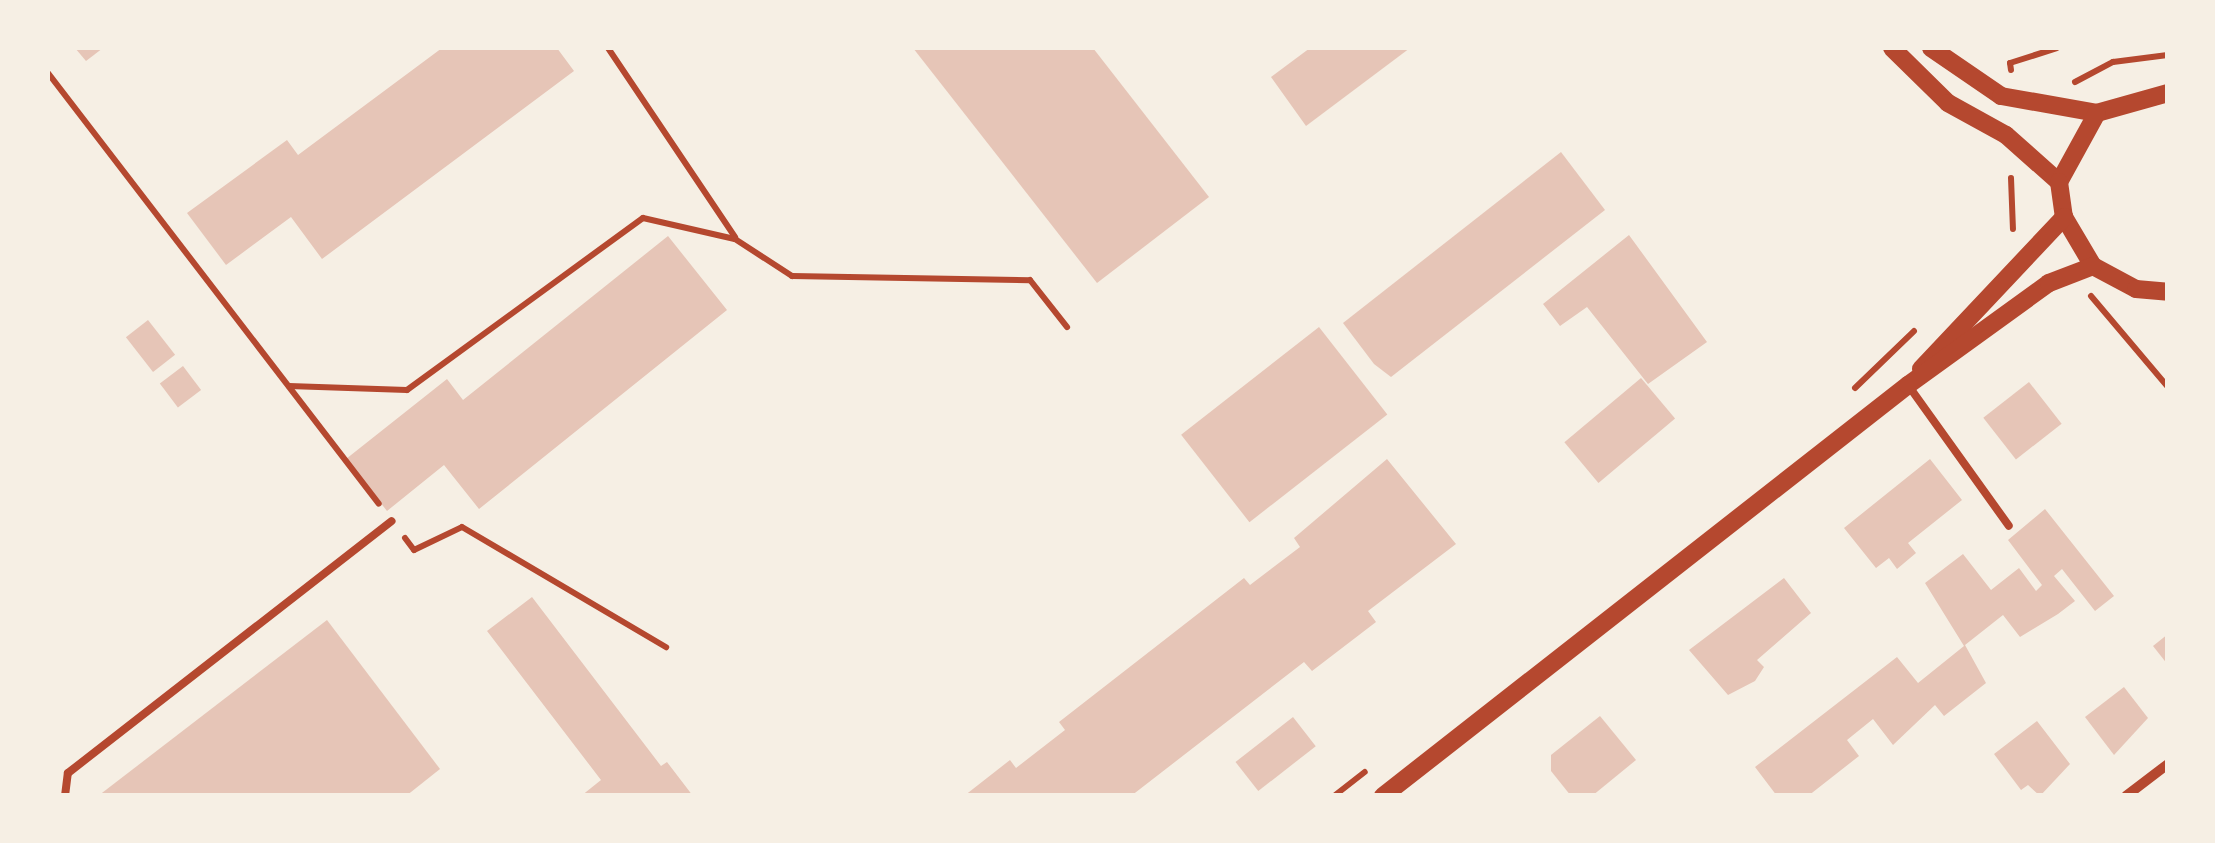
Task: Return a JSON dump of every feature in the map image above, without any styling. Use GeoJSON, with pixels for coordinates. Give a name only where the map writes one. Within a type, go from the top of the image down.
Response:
{"type":"FeatureCollection","features":[{"type":"Feature","properties":{"kind":"street"},"geometry":{"type":"LineString","coordinates":[[1892,48],[1948,104],[2006,135],[2059,182]]}},
{"type":"Feature","properties":{"kind":"street"},"geometry":{"type":"LineString","coordinates":[[1931,48],[2002,96],[2097,114],[2168,92]]}},
{"type":"Feature","properties":{"kind":"street"},"geometry":{"type":"LineString","coordinates":[[2097,114],[2059,182],[2064,217],[2094,266],[2136,289],[2168,292]]}},
{"type":"Feature","properties":{"kind":"street"},"geometry":{"type":"LineString","coordinates":[[1908,385],[2064,217]]}},
{"type":"Feature","properties":{"kind":"street"},"geometry":{"type":"LineString","coordinates":[[1383,796],[1908,385],[2049,284],[2094,266]]}},
{"type":"Feature","properties":{"kind":"street"},"geometry":{"type":"LineString","coordinates":[[2126,796],[2168,764]]}},
{"type":"Feature","properties":{"kind":"lane"},"geometry":{"type":"LineString","coordinates":[[1908,385],[2009,526]]}},
{"type":"Feature","properties":{"kind":"lane"},"geometry":{"type":"LineString","coordinates":[[65,796],[68,773],[392,521]]}},
{"type":"Feature","properties":{"kind":"path"},"geometry":{"type":"LineString","coordinates":[[608,48],[736,239]]}},
{"type":"Feature","properties":{"kind":"path"},"geometry":{"type":"LineString","coordinates":[[2011,74],[2010,63],[2057,48]]}},
{"type":"Feature","properties":{"kind":"path"},"geometry":{"type":"LineString","coordinates":[[2063,86],[2113,62],[2168,55]]}},
{"type":"Feature","properties":{"kind":"path"},"geometry":{"type":"LineString","coordinates":[[1997,67],[2029,82]]}},
{"type":"Feature","properties":{"kind":"path"},"geometry":{"type":"LineString","coordinates":[[48,73],[414,550],[462,526],[666,647]]}},
{"type":"Feature","properties":{"kind":"path"},"geometry":{"type":"LineString","coordinates":[[2006,171],[2018,206],[2006,241]]}},
{"type":"Feature","properties":{"kind":"path"},"geometry":{"type":"LineString","coordinates":[[288,386],[407,390],[643,218],[736,239],[792,276],[1030,280],[1067,327]]}},
{"type":"Feature","properties":{"kind":"path"},"geometry":{"type":"LineString","coordinates":[[2074,293],[2086,291],[2168,387]]}},
{"type":"Feature","properties":{"kind":"path"},"geometry":{"type":"LineString","coordinates":[[1837,403],[1922,324]]}},
{"type":"Feature","properties":{"kind":"path"},"geometry":{"type":"LineString","coordinates":[[1334,796],[1382,759]]}},
{"type":"Feature","properties":{"kind":"building"},"geometry":{"type":"Polygon","coordinates":[[[75,48],[103,48],[86,61],[75,48]]]}},
{"type":"Feature","properties":{"kind":"building"},"geometry":{"type":"Polygon","coordinates":[[[442,48],[557,48],[574,71],[322,259],[291,217],[226,265],[187,213],[287,140],[298,155],[442,48]]]}},
{"type":"Feature","properties":{"kind":"building"},"geometry":{"type":"Polygon","coordinates":[[[913,48],[1093,48],[1209,197],[1097,283],[913,48]]]}},
{"type":"Feature","properties":{"kind":"building"},"geometry":{"type":"Polygon","coordinates":[[[1310,48],[1410,48],[1306,126],[1271,77],[1310,48]]]}},
{"type":"Feature","properties":{"kind":"building"},"geometry":{"type":"Polygon","coordinates":[[[1561,152],[1605,210],[1391,377],[1374,364],[1343,323],[1561,152]]]}},
{"type":"Feature","properties":{"kind":"building"},"geometry":{"type":"Polygon","coordinates":[[[1629,235],[1707,342],[1648,384],[1587,307],[1560,326],[1543,304],[1629,235]]]}},
{"type":"Feature","properties":{"kind":"building"},"geometry":{"type":"Polygon","coordinates":[[[668,236],[727,310],[479,509],[444,465],[387,511],[346,459],[447,379],[463,400],[668,236]]]}},
{"type":"Feature","properties":{"kind":"building"},"geometry":{"type":"Polygon","coordinates":[[[148,320],[175,355],[153,372],[126,337],[148,320]]]}},
{"type":"Feature","properties":{"kind":"building"},"geometry":{"type":"Polygon","coordinates":[[[1319,327],[1387,414],[1249,522],[1181,435],[1319,327]]]}},
{"type":"Feature","properties":{"kind":"building"},"geometry":{"type":"Polygon","coordinates":[[[183,366],[201,390],[178,407],[160,383],[183,366]]]}},
{"type":"Feature","properties":{"kind":"building"},"geometry":{"type":"Polygon","coordinates":[[[1641,378],[1675,419],[1598,483],[1564,442],[1641,378]]]}},
{"type":"Feature","properties":{"kind":"building"},"geometry":{"type":"Polygon","coordinates":[[[2029,382],[2062,424],[2016,459],[1983,418],[2029,382]]]}},
{"type":"Feature","properties":{"kind":"building"},"geometry":{"type":"Polygon","coordinates":[[[1387,459],[1456,544],[1368,611],[1376,622],[1312,671],[1304,662],[1131,796],[964,796],[1010,760],[1016,768],[1065,730],[1059,722],[1244,578],[1250,585],[1300,547],[1294,538],[1387,459]]]}},
{"type":"Feature","properties":{"kind":"building"},"geometry":{"type":"Polygon","coordinates":[[[1930,459],[1962,500],[1908,543],[1916,553],[1897,569],[1889,558],[1876,568],[1844,528],[1930,459]]]}},
{"type":"Feature","properties":{"kind":"building"},"geometry":{"type":"Polygon","coordinates":[[[2045,509],[2114,596],[2095,611],[2062,569],[2054,576],[2075,601],[2020,637],[2003,615],[1965,645],[1986,683],[1944,716],[1935,705],[1893,745],[1873,719],[1847,740],[1859,756],[1808,796],[1777,796],[1755,767],[1897,657],[1918,683],[1964,646],[1925,583],[1963,554],[1991,590],[2019,568],[2036,591],[2042,585],[2008,540],[2045,509]]]}},
{"type":"Feature","properties":{"kind":"building"},"geometry":{"type":"Polygon","coordinates":[[[1784,578],[1811,613],[1757,660],[1764,667],[1755,681],[1728,695],[1689,650],[1784,578]]]}},
{"type":"Feature","properties":{"kind":"building"},"geometry":{"type":"Polygon","coordinates":[[[532,597],[661,766],[667,762],[693,796],[581,796],[601,780],[487,631],[532,597]]]}},
{"type":"Feature","properties":{"kind":"building"},"geometry":{"type":"Polygon","coordinates":[[[327,620],[440,769],[406,796],[98,796],[327,620]]]}},
{"type":"Feature","properties":{"kind":"building"},"geometry":{"type":"Polygon","coordinates":[[[2168,634],[2168,665],[2153,646],[2168,634]]]}},
{"type":"Feature","properties":{"kind":"building"},"geometry":{"type":"Polygon","coordinates":[[[2124,687],[2148,718],[2114,755],[2085,717],[2124,687]]]}},
{"type":"Feature","properties":{"kind":"building"},"geometry":{"type":"Polygon","coordinates":[[[1600,716],[1636,760],[1592,796],[1571,796],[1551,771],[1551,755],[1600,716]]]}},
{"type":"Feature","properties":{"kind":"building"},"geometry":{"type":"Polygon","coordinates":[[[1293,717],[1316,746],[1258,791],[1235,762],[1293,717]]]}},
{"type":"Feature","properties":{"kind":"building"},"geometry":{"type":"Polygon","coordinates":[[[2037,721],[2070,764],[2040,796],[2028,785],[2021,790],[1994,754],[2037,721]]]}}]}
